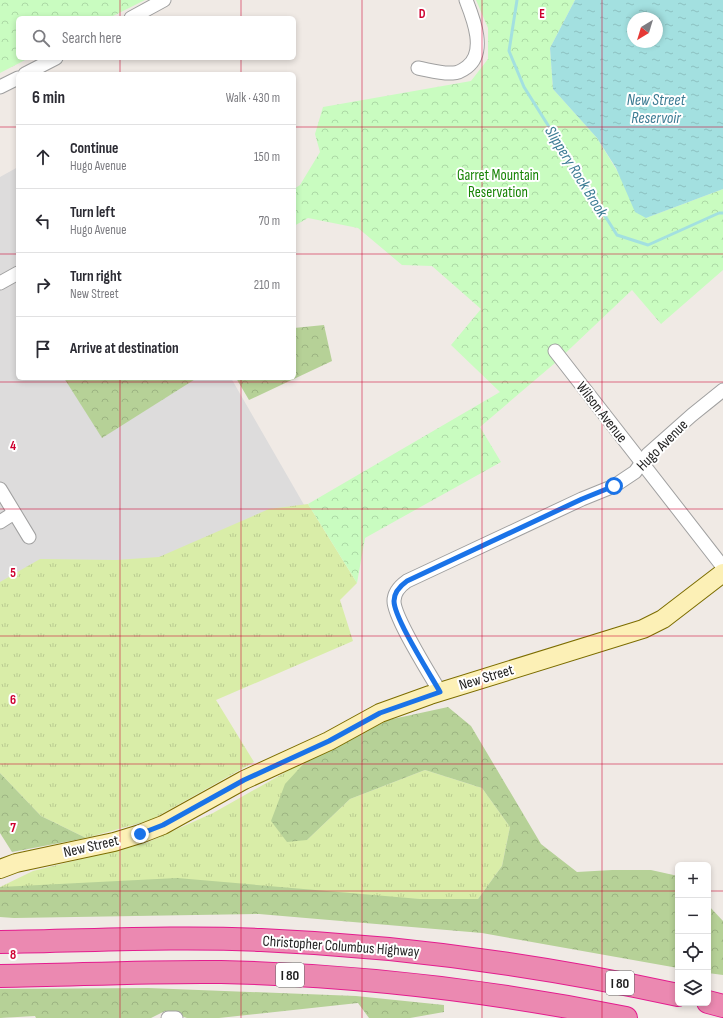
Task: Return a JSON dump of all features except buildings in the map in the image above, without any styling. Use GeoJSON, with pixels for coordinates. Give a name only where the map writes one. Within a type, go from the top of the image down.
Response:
{"type":"FeatureCollection","features":[{"type":"Feature","properties":{"kind":"highway","name":"Christopher Columbus Highway"},"geometry":{"type":"LineString","coordinates":[[0,942],[163,938],[267,940],[376,947],[491,960],[562,972],[675,994]]}},
{"type":"Feature","properties":{"kind":"highway","name":"I 80"},"geometry":{"type":"LineString","coordinates":[[0,976],[164,972],[220,972],[314,976],[409,984],[502,996],[626,1018]]}},
{"type":"Feature","properties":{"kind":"highway"},"geometry":{"type":"LineString","coordinates":[[562,972],[675,985]]}},
{"type":"Feature","properties":{"kind":"highway"},"geometry":{"type":"LineString","coordinates":[[711,988],[723,990]]}},
{"type":"Feature","properties":{"kind":"highway"},"geometry":{"type":"LineString","coordinates":[[711,1003],[723,1006]]}},
{"type":"Feature","properties":{"kind":"street"},"geometry":{"type":"LineString","coordinates":[[135,16],[164,0]]}},
{"type":"Feature","properties":{"kind":"street"},"geometry":{"type":"LineString","coordinates":[[418,68],[454,73],[462,70],[473,61],[476,55],[476,29],[466,0]]}},
{"type":"Feature","properties":{"kind":"street"},"geometry":{"type":"LineString","coordinates":[[30,72],[52,60]]}},
{"type":"Feature","properties":{"kind":"street"},"geometry":{"type":"LineString","coordinates":[[0,88],[16,79]]}},
{"type":"Feature","properties":{"kind":"street"},"geometry":{"type":"LineString","coordinates":[[0,283],[16,274]]}},
{"type":"Feature","properties":{"kind":"street","name":"Wilson Avenue"},"geometry":{"type":"LineString","coordinates":[[555,352],[723,567]]}},
{"type":"Feature","properties":{"kind":"street","name":"Hugo Avenue"},"geometry":{"type":"LineString","coordinates":[[440,692],[397,613],[394,602],[395,597],[402,585],[407,581],[575,502],[614,486],[635,472],[648,454],[723,390]]}},
{"type":"Feature","properties":{"kind":"street"},"geometry":{"type":"LineString","coordinates":[[0,489],[29,537]]}},
{"type":"Feature","properties":{"kind":"street"},"geometry":{"type":"LineString","coordinates":[[0,522],[14,513]]}},
{"type":"Feature","properties":{"kind":"street","name":"New Street"},"geometry":{"type":"LineString","coordinates":[[0,869],[16,863],[114,842],[163,825],[244,780],[329,741],[380,713],[440,692],[643,629],[663,619],[723,573]]}},
{"type":"Feature","properties":{"kind":"street"},"geometry":{"type":"LineString","coordinates":[[168,1018],[176,1018]]}},
{"type":"Feature","properties":{"kind":"shaded area"},"geometry":{"type":"Polygon","coordinates":[[[16,168],[16,380],[232,380],[307,510],[0,609],[0,177],[16,168]]]}},
{"type":"Feature","properties":{"kind":"green space"},"geometry":{"type":"Polygon","coordinates":[[[0,0],[145,0],[113,16],[16,16],[16,60],[25,60],[0,73],[0,0]]]}},
{"type":"Feature","properties":{"kind":"green space","name":"Garret Mountain Reservation"},"geometry":{"type":"Polygon","coordinates":[[[476,0],[575,0],[550,48],[553,89],[597,138],[646,218],[723,189],[723,270],[661,324],[632,290],[555,363],[480,427],[501,462],[365,538],[357,583],[308,504],[500,392],[451,345],[481,309],[432,266],[402,265],[358,228],[308,218],[296,225],[296,188],[300,185],[320,152],[315,134],[323,107],[471,81],[488,59],[488,28],[476,0]]]}},
{"type":"Feature","properties":{"kind":"green space"},"geometry":{"type":"Polygon","coordinates":[[[324,325],[332,361],[296,378],[296,328],[324,325]]]}},
{"type":"Feature","properties":{"kind":"green space"},"geometry":{"type":"Polygon","coordinates":[[[65,380],[194,380],[102,438],[65,380]]]}},
{"type":"Feature","properties":{"kind":"green space"},"geometry":{"type":"Polygon","coordinates":[[[237,380],[292,380],[249,400],[237,380]]]}},
{"type":"Feature","properties":{"kind":"green space"},"geometry":{"type":"Polygon","coordinates":[[[308,504],[357,583],[340,600],[353,641],[216,700],[254,762],[151,820],[86,838],[41,816],[0,773],[0,582],[40,559],[116,560],[159,557],[269,509],[308,504]]]}},
{"type":"Feature","properties":{"kind":"green space"},"geometry":{"type":"Polygon","coordinates":[[[448,707],[471,726],[541,844],[577,872],[651,870],[675,875],[675,967],[482,933],[259,914],[0,917],[0,887],[177,878],[420,899],[478,899],[502,866],[510,827],[482,788],[425,770],[350,799],[307,840],[287,842],[271,821],[285,784],[307,760],[388,720],[448,707]]]}},
{"type":"Feature","properties":{"kind":"green space"},"geometry":{"type":"Polygon","coordinates":[[[307,760],[307,840],[350,799],[425,770],[482,788],[510,827],[502,866],[478,899],[420,899],[0,887],[33,871],[146,843],[213,813],[307,760]]]}},
{"type":"Feature","properties":{"kind":"green space"},"geometry":{"type":"Polygon","coordinates":[[[0,773],[41,816],[86,838],[12,852],[0,833],[0,773]]]}},
{"type":"Feature","properties":{"kind":"green space"},"geometry":{"type":"Polygon","coordinates":[[[711,908],[723,921],[723,975],[711,973],[711,908]]]}},
{"type":"Feature","properties":{"kind":"green space"},"geometry":{"type":"Polygon","coordinates":[[[148,988],[356,996],[444,1005],[444,1012],[410,1018],[369,1018],[358,1003],[219,1018],[187,1018],[165,1011],[151,1018],[36,1018],[35,1016],[0,1018],[0,989],[148,988]]]}},
{"type":"Feature","properties":{"kind":"water","name":"New Street Reservoir"},"geometry":{"type":"Polygon","coordinates":[[[575,0],[723,0],[723,189],[646,218],[635,212],[616,168],[597,138],[553,89],[550,48],[575,0]]]}},
{"type":"Feature","properties":{"kind":"waterway","name":"Slippery Rock Brook"},"geometry":{"type":"LineString","coordinates":[[517,0],[509,51],[524,87],[617,235],[648,245],[719,213],[723,213]]}},
{"type":"Feature","properties":{"kind":"route"},"geometry":{"type":"LineString","coordinates":[[140,834],[163,825],[244,780],[329,741],[380,713],[440,692],[397,613],[394,602],[396,592],[399,588],[407,581],[582,499],[614,486]]}}]}
